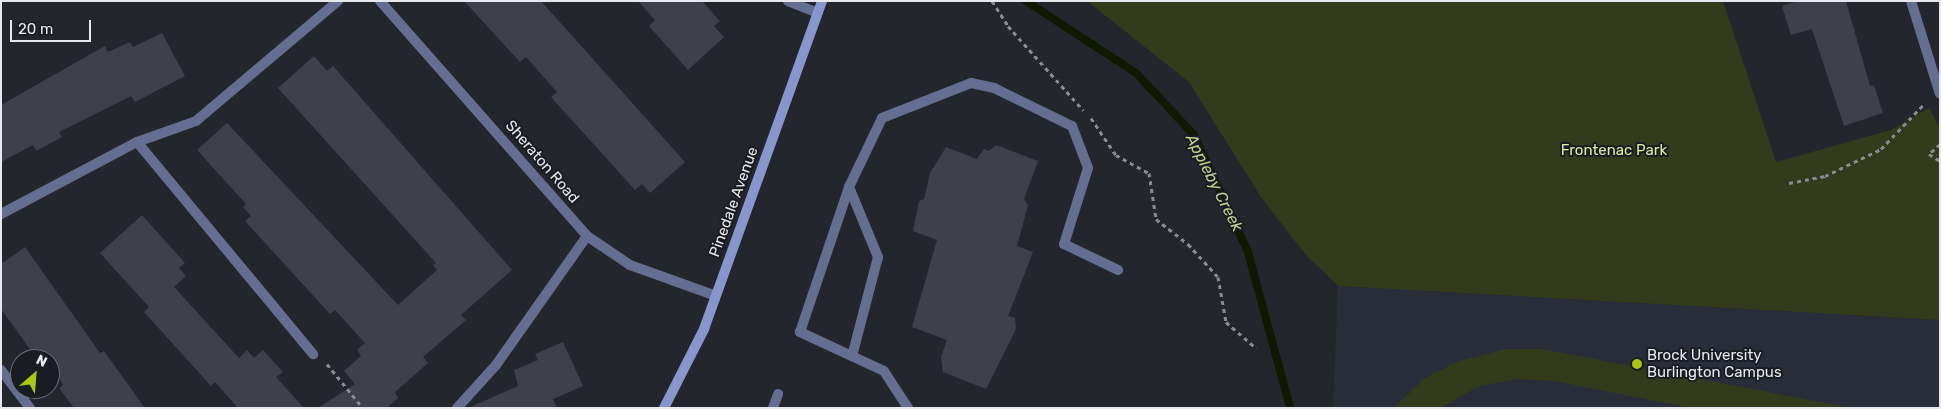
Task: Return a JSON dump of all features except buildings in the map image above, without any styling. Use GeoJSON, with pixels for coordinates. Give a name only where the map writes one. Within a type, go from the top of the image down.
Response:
{"type":"FeatureCollection","features":[{"type":"Feature","properties":{"kind":"street"},"geometry":{"type":"LineString","coordinates":[[1,214],[137,142],[196,121],[338,1]]}},
{"type":"Feature","properties":{"kind":"street","name":"Sheraton Road"},"geometry":{"type":"LineString","coordinates":[[380,1],[588,236],[630,265],[716,296]]}},
{"type":"Feature","properties":{"kind":"street"},"geometry":{"type":"LineString","coordinates":[[788,1],[818,13]]}},
{"type":"Feature","properties":{"kind":"street","name":"Pinedale Avenue"},"geometry":{"type":"LineString","coordinates":[[664,408],[716,296],[822,1]]}},
{"type":"Feature","properties":{"kind":"street"},"geometry":{"type":"LineString","coordinates":[[1911,1],[1939,91]]}},
{"type":"Feature","properties":{"kind":"street"},"geometry":{"type":"LineString","coordinates":[[908,408],[884,370],[800,332],[849,187],[882,118],[971,83],[994,88],[1072,126],[1088,168],[1064,244],[1118,270]]}},
{"type":"Feature","properties":{"kind":"street"},"geometry":{"type":"LineString","coordinates":[[137,142],[314,354]]}},
{"type":"Feature","properties":{"kind":"street"},"geometry":{"type":"LineString","coordinates":[[849,187],[878,257],[852,356]]}},
{"type":"Feature","properties":{"kind":"street"},"geometry":{"type":"LineString","coordinates":[[457,408],[496,365],[588,236]]}},
{"type":"Feature","properties":{"kind":"street"},"geometry":{"type":"LineString","coordinates":[[1,370],[30,408]]}},
{"type":"Feature","properties":{"kind":"street"},"geometry":{"type":"LineString","coordinates":[[773,408],[778,394]]}},
{"type":"Feature","properties":{"kind":"path"},"geometry":{"type":"LineString","coordinates":[[992,1],[1008,26],[1091,118],[1116,155],[1148,173],[1156,219],[1188,244],[1218,277],[1226,322],[1256,348]]}},
{"type":"Feature","properties":{"kind":"path"},"geometry":{"type":"LineString","coordinates":[[1788,183],[1825,176],[1881,149],[1939,91]]}},
{"type":"Feature","properties":{"kind":"path"},"geometry":{"type":"LineString","coordinates":[[1940,144],[1929,154],[1940,161]]}},
{"type":"Feature","properties":{"kind":"path"},"geometry":{"type":"LineString","coordinates":[[314,354],[337,372],[363,408]]}},
{"type":"Feature","properties":{"kind":"shaded area","name":"Brock University Burlington Campus"},"geometry":{"type":"Polygon","coordinates":[[[1338,286],[1940,320],[1940,408],[1333,408],[1338,286]]]}},
{"type":"Feature","properties":{"kind":"green space","name":"Frontenac Park"},"geometry":{"type":"Polygon","coordinates":[[[1087,1],[1723,1],[1776,162],[1891,130],[1929,108],[1940,129],[1940,320],[1338,286],[1305,254],[1261,197],[1189,82],[1087,1]]]}},
{"type":"Feature","properties":{"kind":"green space"},"geometry":{"type":"Polygon","coordinates":[[[1506,349],[1542,349],[1852,408],[1691,408],[1554,381],[1517,379],[1479,386],[1440,408],[1394,408],[1425,378],[1459,361],[1506,349]]]}},
{"type":"Feature","properties":{"kind":"waterway","name":"Appleby Creek"},"geometry":{"type":"LineString","coordinates":[[1026,1],[1136,73],[1194,135],[1248,252],[1290,408]]}},
{"type":"Feature","properties":{"kind":"place","name":"Brock University Burlington Campus"},"geometry":{"type":"Point","coordinates":[1637,364]}}]}
